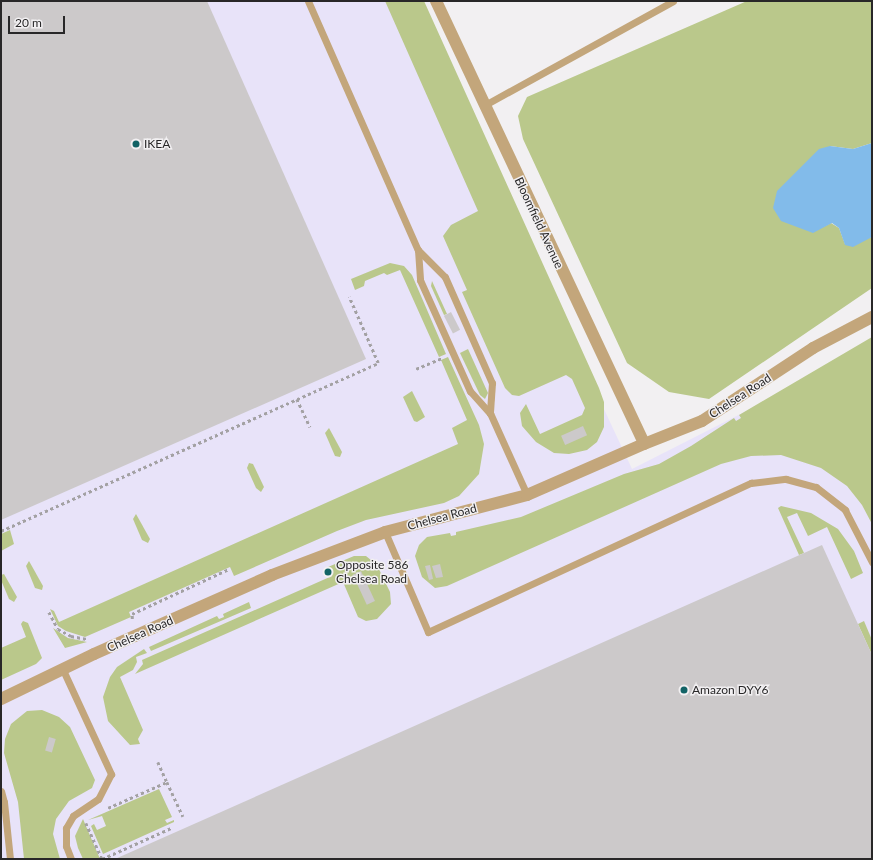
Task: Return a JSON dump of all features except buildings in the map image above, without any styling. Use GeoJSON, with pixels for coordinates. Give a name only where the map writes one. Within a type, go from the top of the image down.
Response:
{"type":"FeatureCollection","features":[{"type":"Feature","properties":{"kind":"street","name":"Bloomfield Avenue"},"geometry":{"type":"LineString","coordinates":[[436,1],[644,444]]}},
{"type":"Feature","properties":{"kind":"street","name":"Chelsea Road"},"geometry":{"type":"LineString","coordinates":[[1,699],[272,576],[385,532],[527,495],[644,444],[702,421],[813,348],[872,317]]}},
{"type":"Feature","properties":{"kind":"lane"},"geometry":{"type":"LineString","coordinates":[[308,1],[418,250],[420,280],[470,391],[490,413],[527,495]]}},
{"type":"Feature","properties":{"kind":"lane"},"geometry":{"type":"LineString","coordinates":[[484,106],[673,1]]}},
{"type":"Feature","properties":{"kind":"lane"},"geometry":{"type":"LineString","coordinates":[[418,250],[445,277],[492,383],[490,413]]}},
{"type":"Feature","properties":{"kind":"lane"},"geometry":{"type":"LineString","coordinates":[[385,532],[428,632],[751,483],[786,479],[816,488],[845,510],[872,562]]}},
{"type":"Feature","properties":{"kind":"lane"},"geometry":{"type":"LineString","coordinates":[[63,670],[111,774],[98,799],[73,816],[66,828],[66,846],[71,859]]}},
{"type":"Feature","properties":{"kind":"lane"},"geometry":{"type":"LineString","coordinates":[[1,791],[4,802],[10,859]]}},
{"type":"Feature","properties":{"kind":"path"},"geometry":{"type":"LineString","coordinates":[[1,531],[378,363],[349,297]]}},
{"type":"Feature","properties":{"kind":"path"},"geometry":{"type":"LineString","coordinates":[[416,369],[440,359]]}},
{"type":"Feature","properties":{"kind":"path"},"geometry":{"type":"LineString","coordinates":[[297,399],[310,427]]}},
{"type":"Feature","properties":{"kind":"path"},"geometry":{"type":"LineString","coordinates":[[126,621],[133,618],[132,614],[229,569]]}},
{"type":"Feature","properties":{"kind":"path"},"geometry":{"type":"LineString","coordinates":[[49,612],[55,626],[64,633],[79,638],[92,636]]}},
{"type":"Feature","properties":{"kind":"path"},"geometry":{"type":"LineString","coordinates":[[158,762],[183,817]]}},
{"type":"Feature","properties":{"kind":"path"},"geometry":{"type":"LineString","coordinates":[[104,810],[167,782]]}},
{"type":"Feature","properties":{"kind":"path"},"geometry":{"type":"LineString","coordinates":[[87,818],[85,820],[102,859],[171,828]]}},
{"type":"Feature","properties":{"kind":"shaded area"},"geometry":{"type":"Polygon","coordinates":[[[1,1],[413,1],[632,469],[872,347],[872,859],[1,859],[1,1]]]}},
{"type":"Feature","properties":{"kind":"green space"},"geometry":{"type":"Polygon","coordinates":[[[385,1],[424,1],[599,388],[604,402],[604,427],[597,442],[587,450],[569,454],[554,453],[536,442],[522,426],[520,413],[526,404],[540,434],[582,415],[585,408],[572,379],[566,375],[519,396],[512,395],[505,388],[462,292],[467,290],[443,236],[451,225],[478,211],[385,1]]]}},
{"type":"Feature","properties":{"kind":"green space"},"geometry":{"type":"Polygon","coordinates":[[[747,1],[872,1],[872,143],[853,149],[830,146],[821,228],[831,223],[839,228],[845,244],[872,237],[872,288],[709,399],[669,392],[627,363],[523,139],[518,116],[527,97],[747,1]]]}},
{"type":"Feature","properties":{"kind":"green space"},"geometry":{"type":"Polygon","coordinates":[[[390,263],[404,266],[412,275],[446,354],[439,357],[400,270],[387,275],[384,273],[365,281],[364,286],[355,290],[351,279],[390,263]]]}},
{"type":"Feature","properties":{"kind":"green space"},"geometry":{"type":"Polygon","coordinates":[[[432,281],[447,314],[444,315],[431,286],[432,281]]]}},
{"type":"Feature","properties":{"kind":"green space"},"geometry":{"type":"Polygon","coordinates":[[[872,337],[872,524],[862,505],[847,486],[821,468],[781,455],[751,456],[721,464],[447,586],[435,588],[422,577],[415,556],[419,545],[427,537],[450,533],[451,536],[456,535],[456,532],[521,517],[624,474],[659,464],[691,446],[734,418],[736,421],[741,418],[739,415],[872,337]]]}},
{"type":"Feature","properties":{"kind":"green space"},"geometry":{"type":"Polygon","coordinates":[[[468,349],[488,393],[485,399],[480,395],[460,353],[468,349]]]}},
{"type":"Feature","properties":{"kind":"green space"},"geometry":{"type":"Polygon","coordinates":[[[448,357],[479,425],[484,444],[479,474],[459,496],[444,503],[366,520],[234,576],[230,567],[129,612],[131,617],[85,637],[66,631],[58,626],[50,609],[54,611],[59,622],[458,444],[452,428],[467,420],[441,360],[448,357]]]}},
{"type":"Feature","properties":{"kind":"green space"},"geometry":{"type":"Polygon","coordinates":[[[412,391],[425,417],[417,422],[414,421],[403,397],[412,391]]]}},
{"type":"Feature","properties":{"kind":"green space"},"geometry":{"type":"Polygon","coordinates":[[[329,428],[342,452],[340,457],[335,456],[325,433],[329,428]]]}},
{"type":"Feature","properties":{"kind":"green space"},"geometry":{"type":"Polygon","coordinates":[[[249,463],[253,464],[264,487],[261,492],[256,488],[247,468],[249,463]]]}},
{"type":"Feature","properties":{"kind":"green space"},"geometry":{"type":"Polygon","coordinates":[[[781,506],[811,513],[838,529],[854,551],[863,573],[851,579],[827,527],[808,536],[797,513],[787,517],[804,553],[799,555],[778,508],[781,506]]]}},
{"type":"Feature","properties":{"kind":"green space"},"geometry":{"type":"Polygon","coordinates":[[[136,514],[150,539],[148,543],[142,540],[133,519],[136,514]]]}},
{"type":"Feature","properties":{"kind":"green space"},"geometry":{"type":"Polygon","coordinates":[[[10,530],[14,544],[1,551],[1,534],[10,530]]]}},
{"type":"Feature","properties":{"kind":"green space"},"geometry":{"type":"Polygon","coordinates":[[[354,556],[366,556],[377,565],[390,592],[391,604],[377,619],[366,621],[358,617],[343,582],[135,674],[143,664],[142,660],[332,576],[328,567],[354,556]]]}},
{"type":"Feature","properties":{"kind":"green space"},"geometry":{"type":"Polygon","coordinates":[[[29,561],[43,586],[42,590],[35,588],[26,566],[29,561]]]}},
{"type":"Feature","properties":{"kind":"green space"},"geometry":{"type":"Polygon","coordinates":[[[4,574],[17,597],[14,602],[9,599],[1,580],[1,575],[4,574]]]}},
{"type":"Feature","properties":{"kind":"green space"},"geometry":{"type":"Polygon","coordinates":[[[249,602],[251,608],[151,651],[149,647],[217,616],[219,619],[224,617],[223,614],[249,602]]]}},
{"type":"Feature","properties":{"kind":"green space"},"geometry":{"type":"Polygon","coordinates":[[[23,621],[28,623],[42,658],[36,664],[1,680],[1,648],[26,637],[21,624],[23,621]]]}},
{"type":"Feature","properties":{"kind":"green space"},"geometry":{"type":"Polygon","coordinates":[[[864,621],[872,640],[872,655],[858,624],[864,621]]]}},
{"type":"Feature","properties":{"kind":"green space"},"geometry":{"type":"Polygon","coordinates":[[[53,628],[68,638],[87,642],[65,648],[53,628]]]}},
{"type":"Feature","properties":{"kind":"green space"},"geometry":{"type":"Polygon","coordinates":[[[144,649],[147,653],[136,657],[137,662],[133,670],[120,677],[143,730],[138,739],[140,744],[130,745],[108,721],[103,697],[110,677],[117,667],[144,649]]]}},
{"type":"Feature","properties":{"kind":"green space"},"geometry":{"type":"Polygon","coordinates":[[[42,710],[59,717],[70,727],[95,780],[92,788],[69,801],[56,819],[53,834],[60,859],[24,859],[18,802],[4,753],[5,739],[11,724],[27,711],[42,710]]]}},
{"type":"Feature","properties":{"kind":"green space"},"geometry":{"type":"Polygon","coordinates":[[[159,789],[172,817],[165,820],[167,823],[174,820],[174,822],[103,854],[91,826],[94,824],[97,830],[106,826],[102,816],[88,820],[159,789]]]}},
{"type":"Feature","properties":{"kind":"green space"},"geometry":{"type":"Polygon","coordinates":[[[83,819],[100,859],[83,859],[78,848],[75,836],[83,819]]]}},
{"type":"Feature","properties":{"kind":"water"},"geometry":{"type":"Polygon","coordinates":[[[872,143],[872,237],[853,247],[845,245],[839,228],[832,223],[813,233],[781,221],[773,208],[777,191],[819,149],[830,146],[853,149],[872,143]]]}},
{"type":"Feature","properties":{"kind":"place","name":"IKEA"},"geometry":{"type":"Point","coordinates":[136,144]}},
{"type":"Feature","properties":{"kind":"place","name":"Opposite 586 Chelsea Road"},"geometry":{"type":"Point","coordinates":[328,572]}},
{"type":"Feature","properties":{"kind":"place","name":"Amazon DYY6"},"geometry":{"type":"Point","coordinates":[684,690]}}]}
